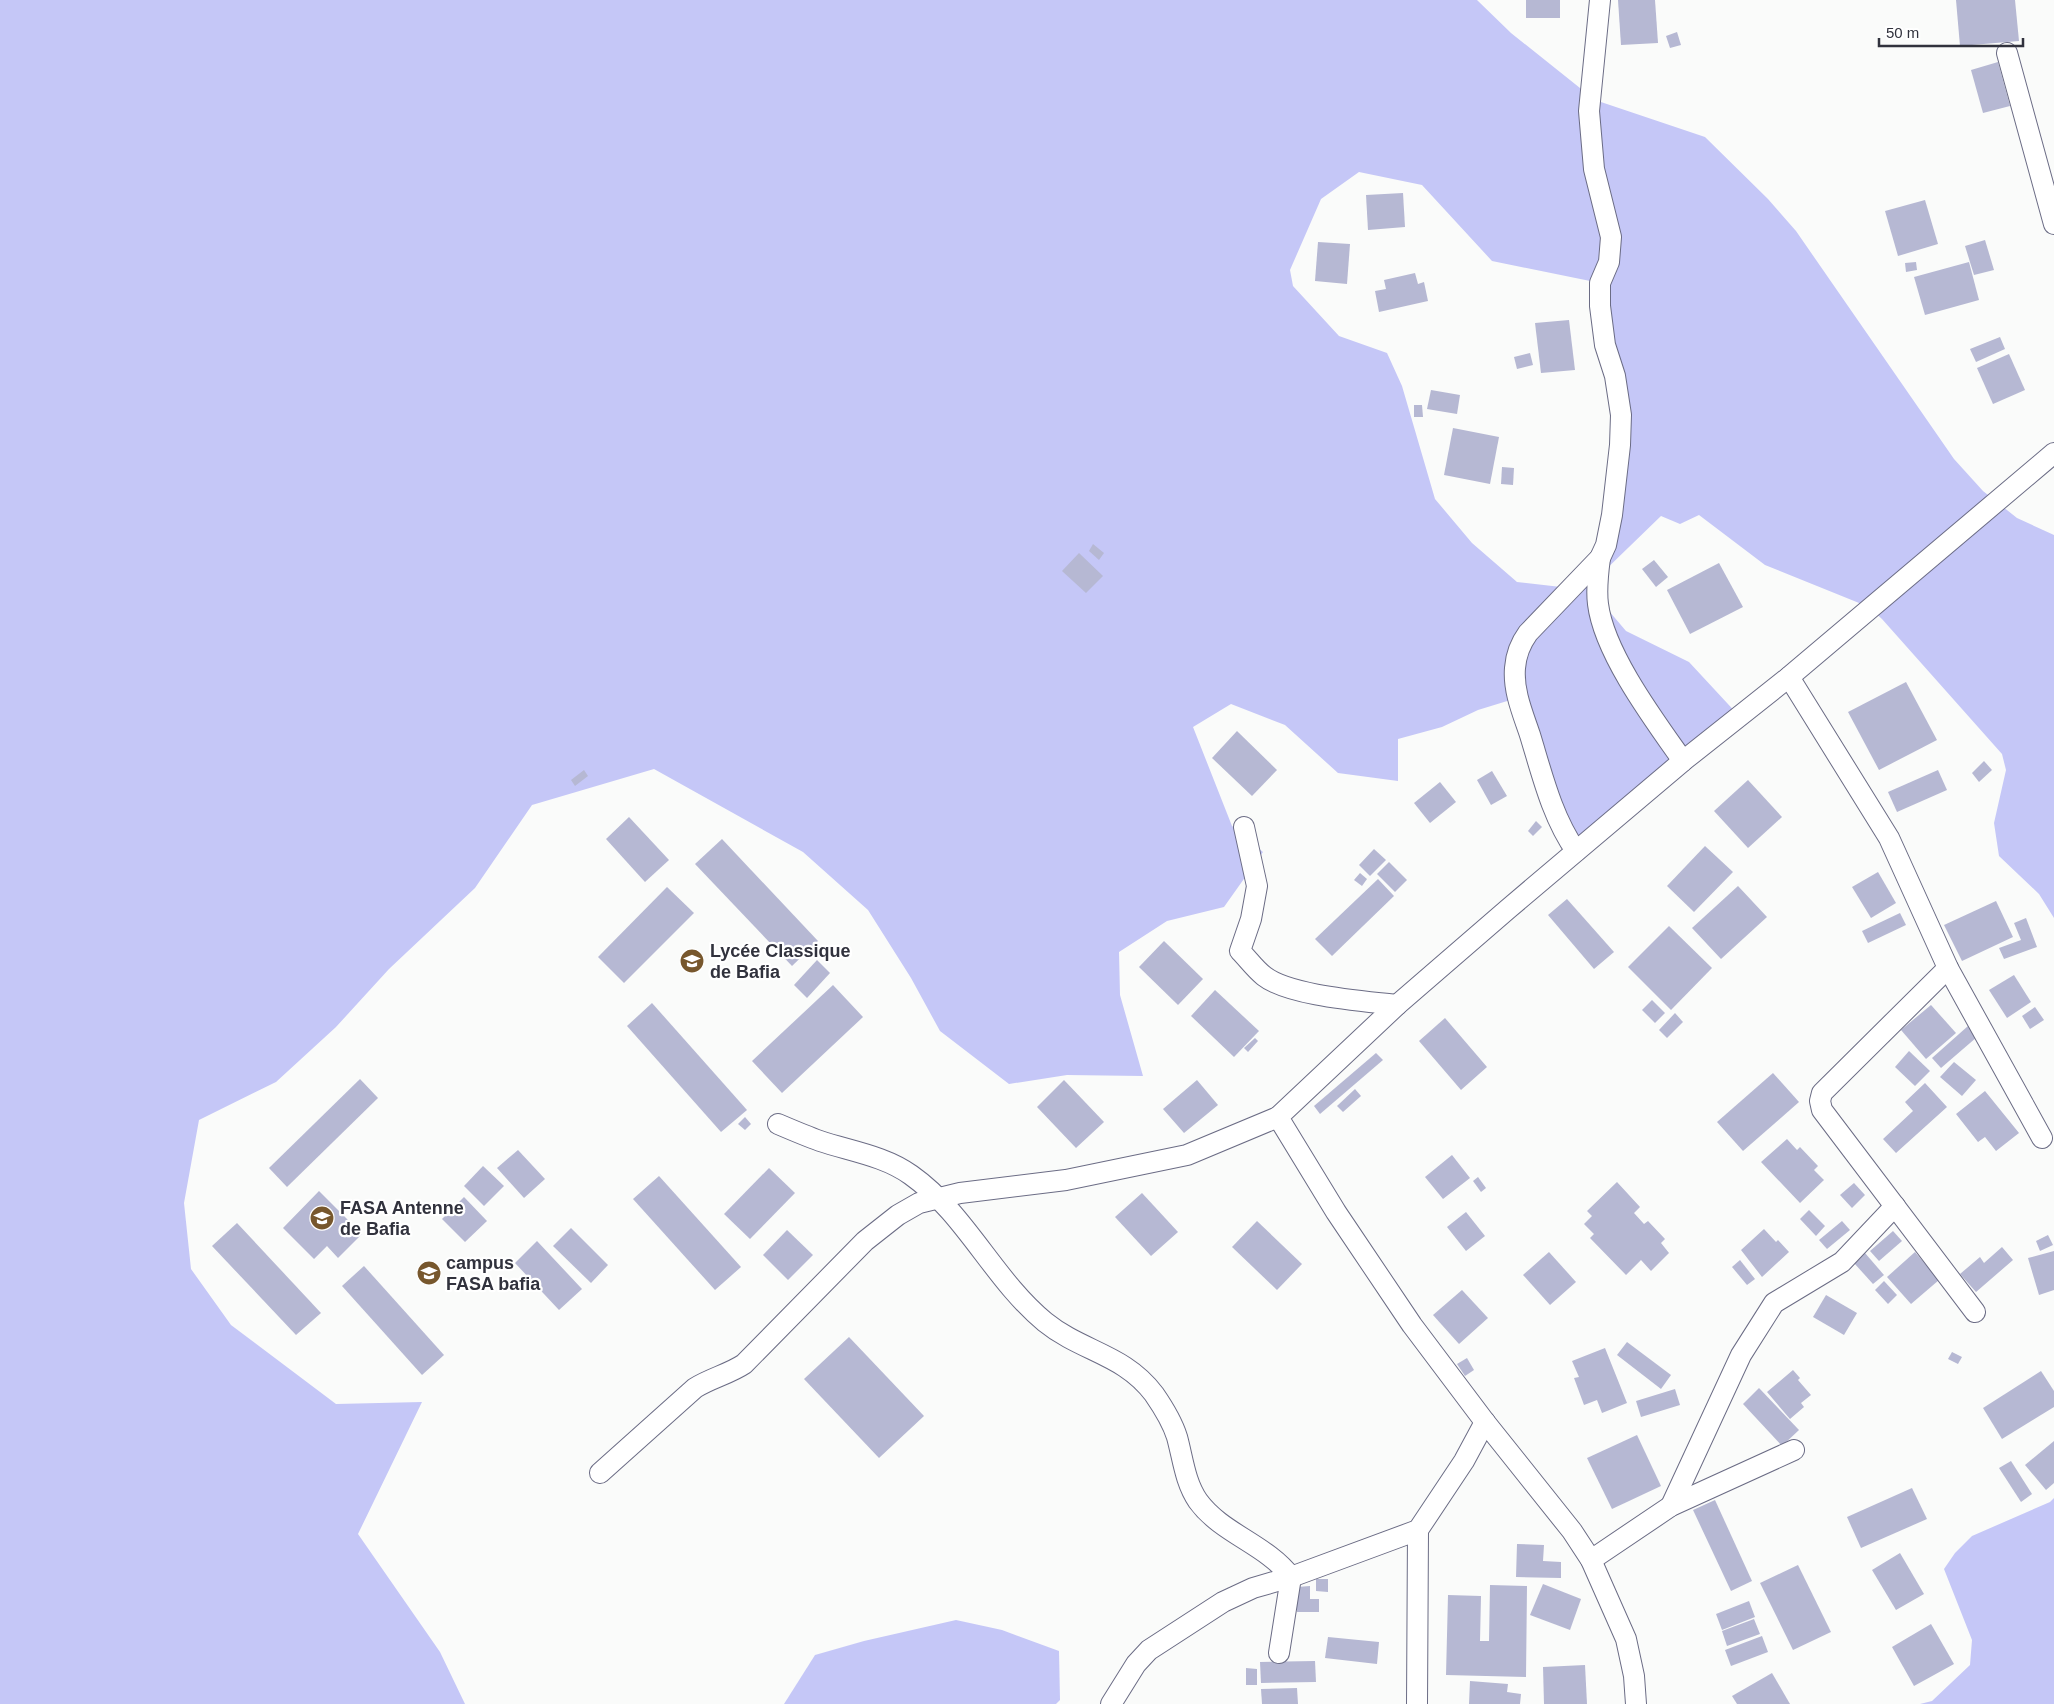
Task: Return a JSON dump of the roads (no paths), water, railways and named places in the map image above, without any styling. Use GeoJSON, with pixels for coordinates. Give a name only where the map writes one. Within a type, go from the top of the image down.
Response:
{"type":"FeatureCollection","features":[{"type":"Feature","properties":{"kind":"street"},"geometry":{"type":"LineString","coordinates":[[1576,851],[1560,822],[1542,778],[1518,696],[1514,669],[1518,647],[1528,633],[1600,558],[1606,545],[1612,515],[1622,415],[1615,376],[1605,345],[1600,306],[1600,283],[1609,262],[1612,237],[1594,169],[1590,111],[1600,0]]}},
{"type":"Feature","properties":{"kind":"street"},"geometry":{"type":"LineString","coordinates":[[2007,53],[2054,224]]}},
{"type":"Feature","properties":{"kind":"street"},"geometry":{"type":"LineString","coordinates":[[600,1474],[695,1388],[734,1371],[744,1364],[865,1241],[898,1215],[919,1203],[960,1193],[1047,1184],[1187,1155],[1278,1117],[1397,1005],[1576,851],[1683,761],[1789,677],[2054,454]]}},
{"type":"Feature","properties":{"kind":"street"},"geometry":{"type":"LineString","coordinates":[[1600,558],[1598,602],[1600,616],[1618,661],[1629,682],[1683,761]]}},
{"type":"Feature","properties":{"kind":"street"},"geometry":{"type":"LineString","coordinates":[[1789,677],[1889,838],[1948,968],[2042,1138]]}},
{"type":"Feature","properties":{"kind":"street"},"geometry":{"type":"LineString","coordinates":[[1244,826],[1256,886],[1251,919],[1240,951],[1265,977],[1288,987],[1330,997],[1397,1005]]}},
{"type":"Feature","properties":{"kind":"street"},"geometry":{"type":"LineString","coordinates":[[1948,968],[1822,1093],[1820,1101],[1822,1110],[1975,1312]]}},
{"type":"Feature","properties":{"kind":"street"},"geometry":{"type":"LineString","coordinates":[[1278,1117],[1336,1212],[1412,1325],[1485,1422],[1572,1531],[1591,1560],[1626,1639],[1634,1676],[1636,1704]]}},
{"type":"Feature","properties":{"kind":"street"},"geometry":{"type":"LineString","coordinates":[[778,1124],[820,1141],[886,1160],[910,1174],[940,1198],[954,1213],[996,1270],[1044,1321],[1083,1346],[1126,1366],[1145,1383],[1171,1420],[1186,1478],[1198,1501],[1226,1526],[1266,1551],[1283,1566],[1291,1577],[1279,1653]]}},
{"type":"Feature","properties":{"kind":"street"},"geometry":{"type":"LineString","coordinates":[[1671,1506],[1741,1355],[1774,1303],[1842,1262],[1894,1206]]}},
{"type":"Feature","properties":{"kind":"street"},"geometry":{"type":"LineString","coordinates":[[1417,1704],[1418,1530],[1464,1461],[1485,1422]]}},
{"type":"Feature","properties":{"kind":"street"},"geometry":{"type":"LineString","coordinates":[[1591,1560],[1671,1506],[1794,1450]]}},
{"type":"Feature","properties":{"kind":"street"},"geometry":{"type":"LineString","coordinates":[[1110,1704],[1136,1664],[1150,1650],[1224,1602],[1253,1588],[1291,1577],[1418,1530]]}},
{"type":"Feature","properties":{"kind":"place","name":"Lycée Classique de Bafia"},"geometry":{"type":"Point","coordinates":[692,961]}},
{"type":"Feature","properties":{"kind":"place","name":"FASA Antenne de Bafia"},"geometry":{"type":"Point","coordinates":[322,1218]}},
{"type":"Feature","properties":{"kind":"place","name":"campus FASA bafia"},"geometry":{"type":"Point","coordinates":[429,1273]}}]}
